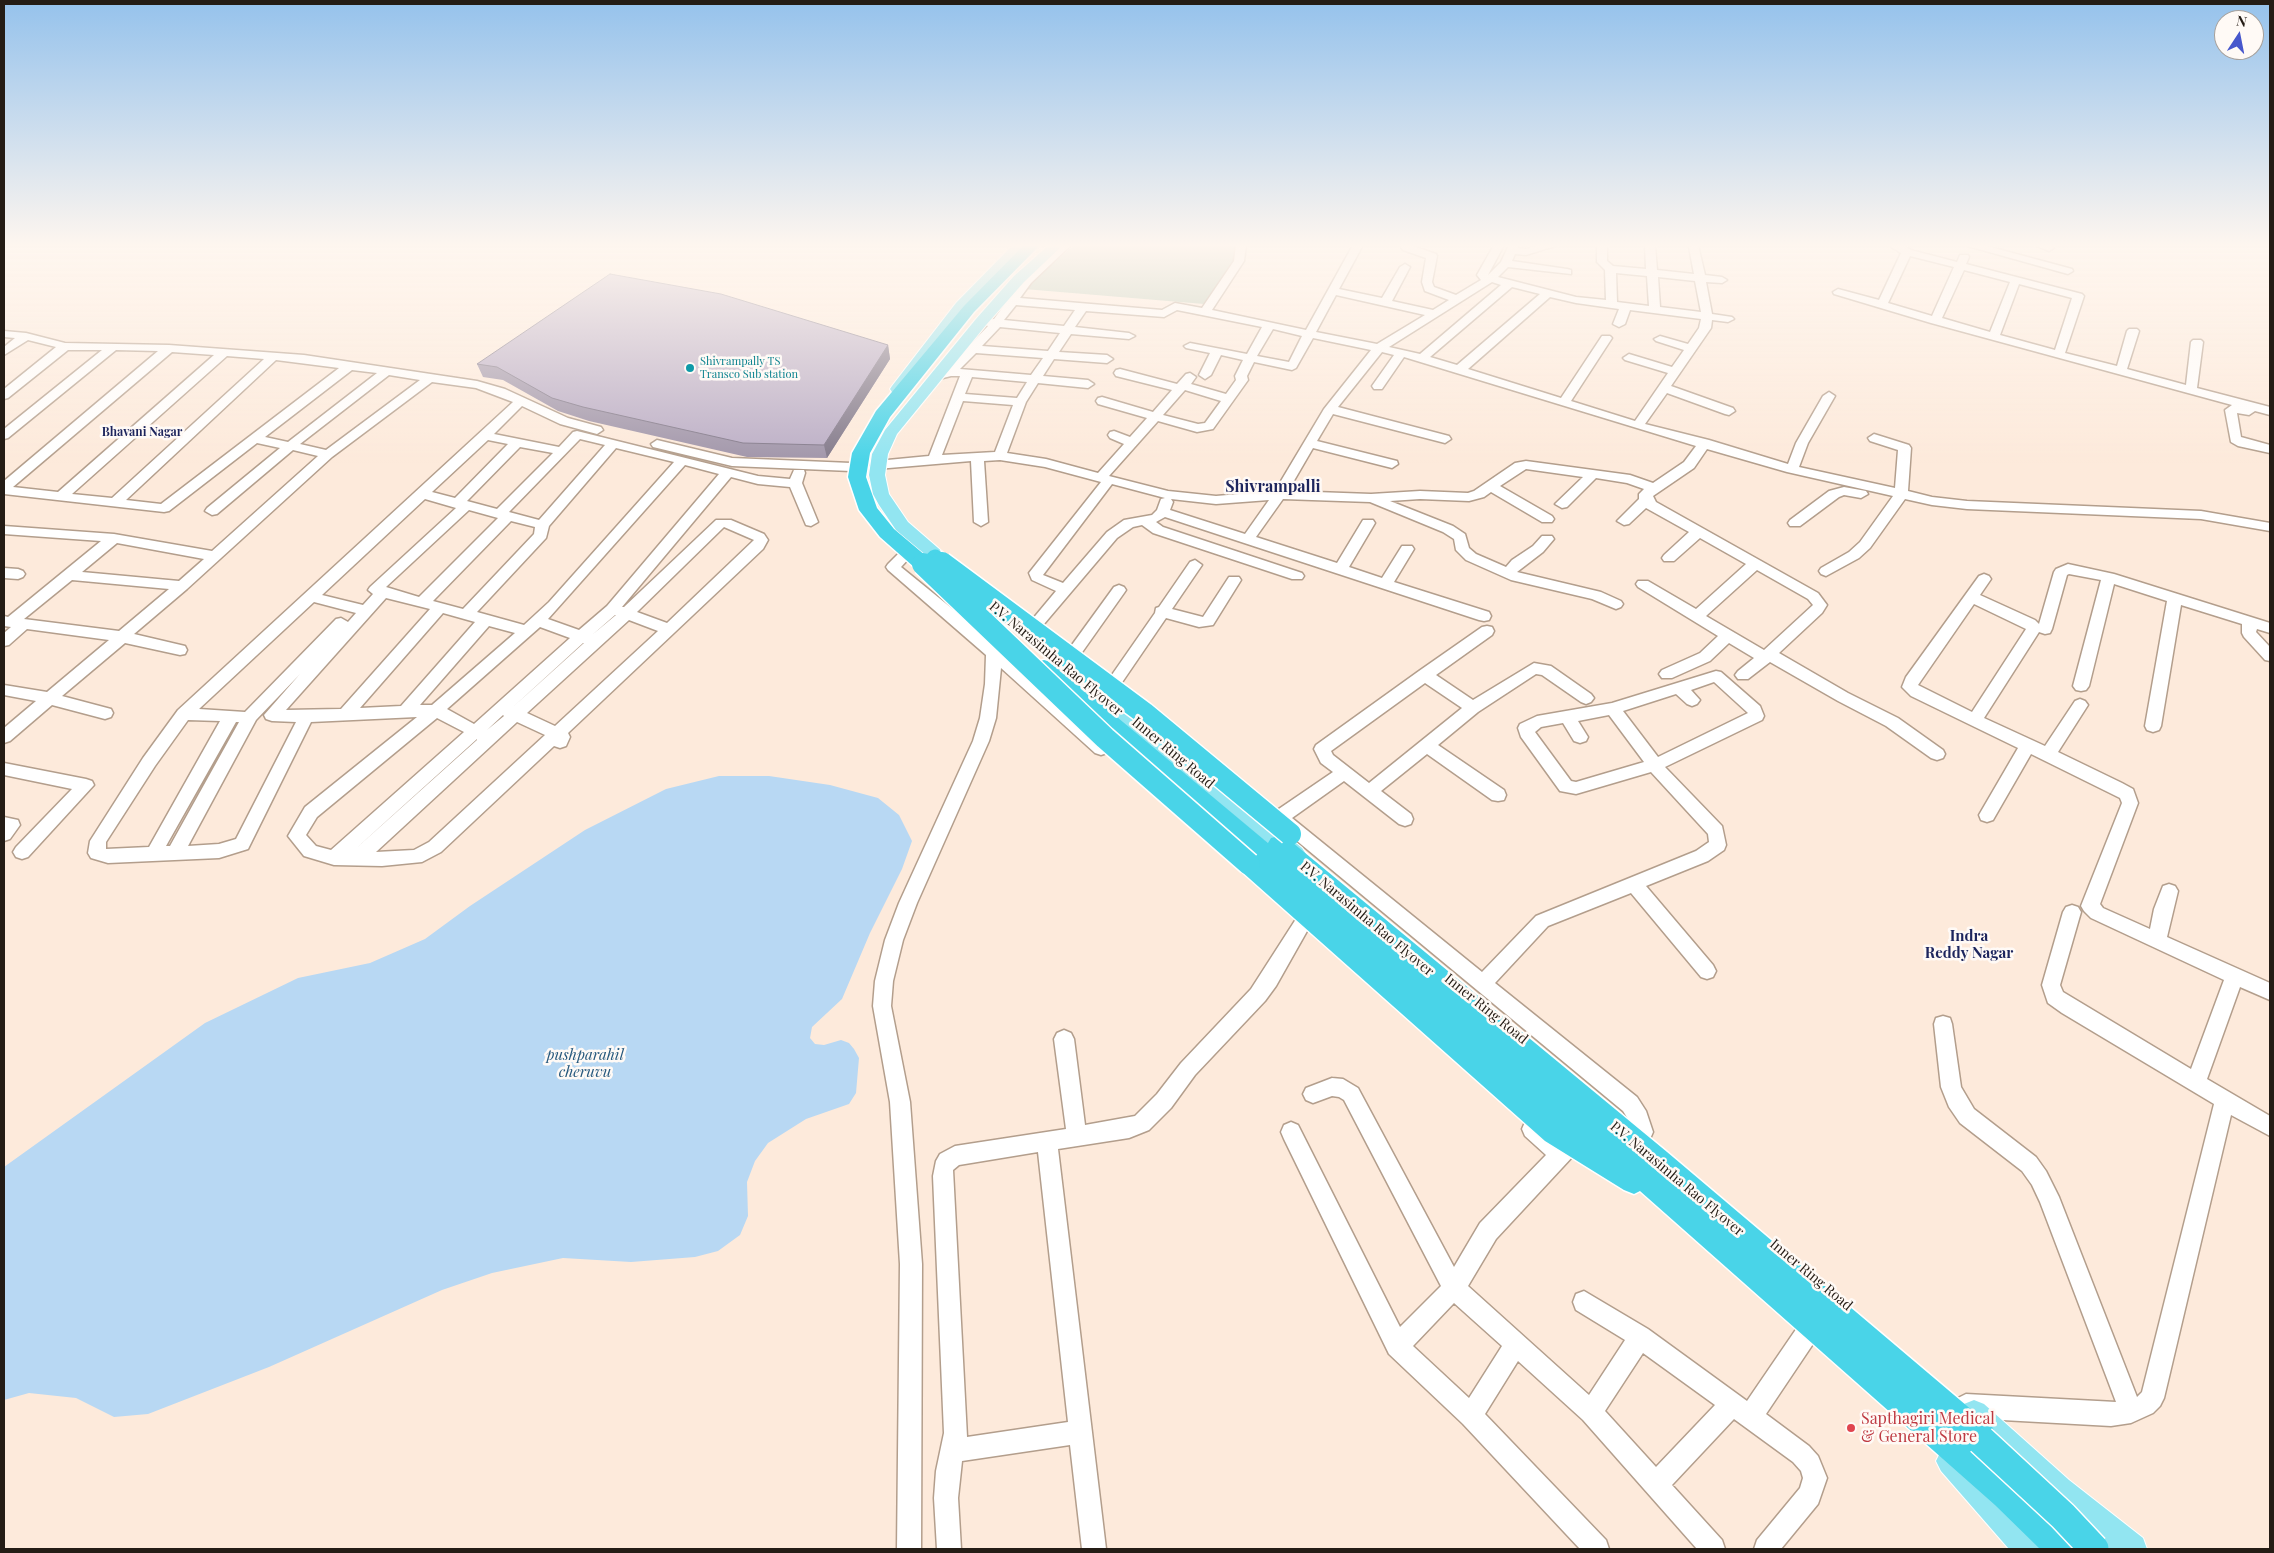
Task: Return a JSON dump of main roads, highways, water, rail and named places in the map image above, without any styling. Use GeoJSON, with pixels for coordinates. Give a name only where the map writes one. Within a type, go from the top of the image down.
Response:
{"type":"FeatureCollection","features":[{"type":"Feature","properties":{"kind":"highway","name":"P.V. Narasimha Rao Flyover"},"geometry":{"type":"LineString","coordinates":[[962,317],[882,415],[861,453],[857,477],[860,492],[868,510],[886,533],[914,561],[1644,1176],[1968,1458],[2027,1511],[2064,1549]]}},
{"type":"Feature","properties":{"kind":"highway","name":"P.V. Narasimha Rao Flyover"},"geometry":{"type":"LineString","coordinates":[[976,317],[894,417],[874,453],[871,464],[872,485],[881,506],[890,518],[914,561],[1657,1162],[1981,1440],[2063,1516],[2094,1549]]}},
{"type":"Feature","properties":{"kind":"highway"},"geometry":{"type":"LineString","coordinates":[[914,561],[1013,614],[1144,713],[1273,825],[1643,1132],[1664,1154]]}},
{"type":"Feature","properties":{"kind":"highway"},"geometry":{"type":"LineString","coordinates":[[914,561],[1105,738],[1246,852],[1555,1132],[1566,1149],[1640,1183],[2056,1549]]}},
{"type":"Feature","properties":{"kind":"highway","name":"Inner Ring Road"},"geometry":{"type":"LineString","coordinates":[[1664,1154],[1835,1294],[1965,1406]]}},
{"type":"Feature","properties":{"kind":"highway"},"geometry":{"type":"LineString","coordinates":[[1965,1406],[2051,1508],[2098,1549]]}},
{"type":"Feature","properties":{"kind":"main road"},"geometry":{"type":"LineString","coordinates":[[914,561],[877,531],[862,511],[853,488],[852,465],[867,430],[934,338],[952,317]]}},
{"type":"Feature","properties":{"kind":"main road","name":"Inner Ring Road"},"geometry":{"type":"LineString","coordinates":[[992,317],[945,374],[890,434],[880,454],[877,465],[881,494],[902,526],[1105,696],[1273,825],[1664,1154]]}},
{"type":"Feature","properties":{"kind":"main road"},"geometry":{"type":"LineString","coordinates":[[1246,852],[1640,1183]]}},
{"type":"Feature","properties":{"kind":"main road","name":"Inner Ring Road"},"geometry":{"type":"LineString","coordinates":[[1965,1406],[2059,1490],[2132,1549]]}},
{"type":"Feature","properties":{"kind":"main road"},"geometry":{"type":"LineString","coordinates":[[1936,1445],[2029,1549]]}},
{"type":"Feature","properties":{"kind":"water","name":"pushparahil cheruvu"},"geometry":{"type":"Polygon","coordinates":[[[719,776],[769,776],[830,785],[878,798],[899,815],[912,841],[902,869],[870,933],[842,999],[812,1027],[810,1038],[815,1044],[824,1045],[841,1040],[849,1043],[854,1049],[859,1058],[856,1093],[849,1104],[806,1119],[768,1143],[755,1161],[747,1182],[748,1216],[740,1235],[718,1251],[695,1257],[631,1262],[563,1258],[492,1273],[442,1290],[269,1367],[148,1414],[114,1417],[76,1398],[29,1393],[4,1400],[4,1167],[205,1023],[298,978],[370,963],[425,939],[470,906],[585,830],[666,789],[719,776]]]}},
{"type":"Feature","properties":{"kind":"place","name":"Shivrampally TS Transco Sub station"},"geometry":{"type":"Point","coordinates":[690,368]}},
{"type":"Feature","properties":{"kind":"place","name":"Sapthagiri Medical & General Store"},"geometry":{"type":"Point","coordinates":[1851,1428]}},
{"type":"Feature","properties":{"kind":"district","name":"Bhavani Nagar"},"geometry":{"type":"Point","coordinates":[142,432]}},
{"type":"Feature","properties":{"kind":"district","name":"Shivrampalli"},"geometry":{"type":"Point","coordinates":[1273,487]}},
{"type":"Feature","properties":{"kind":"district","name":"Indra Reddy Nagar"},"geometry":{"type":"Point","coordinates":[1969,944]}}]}
